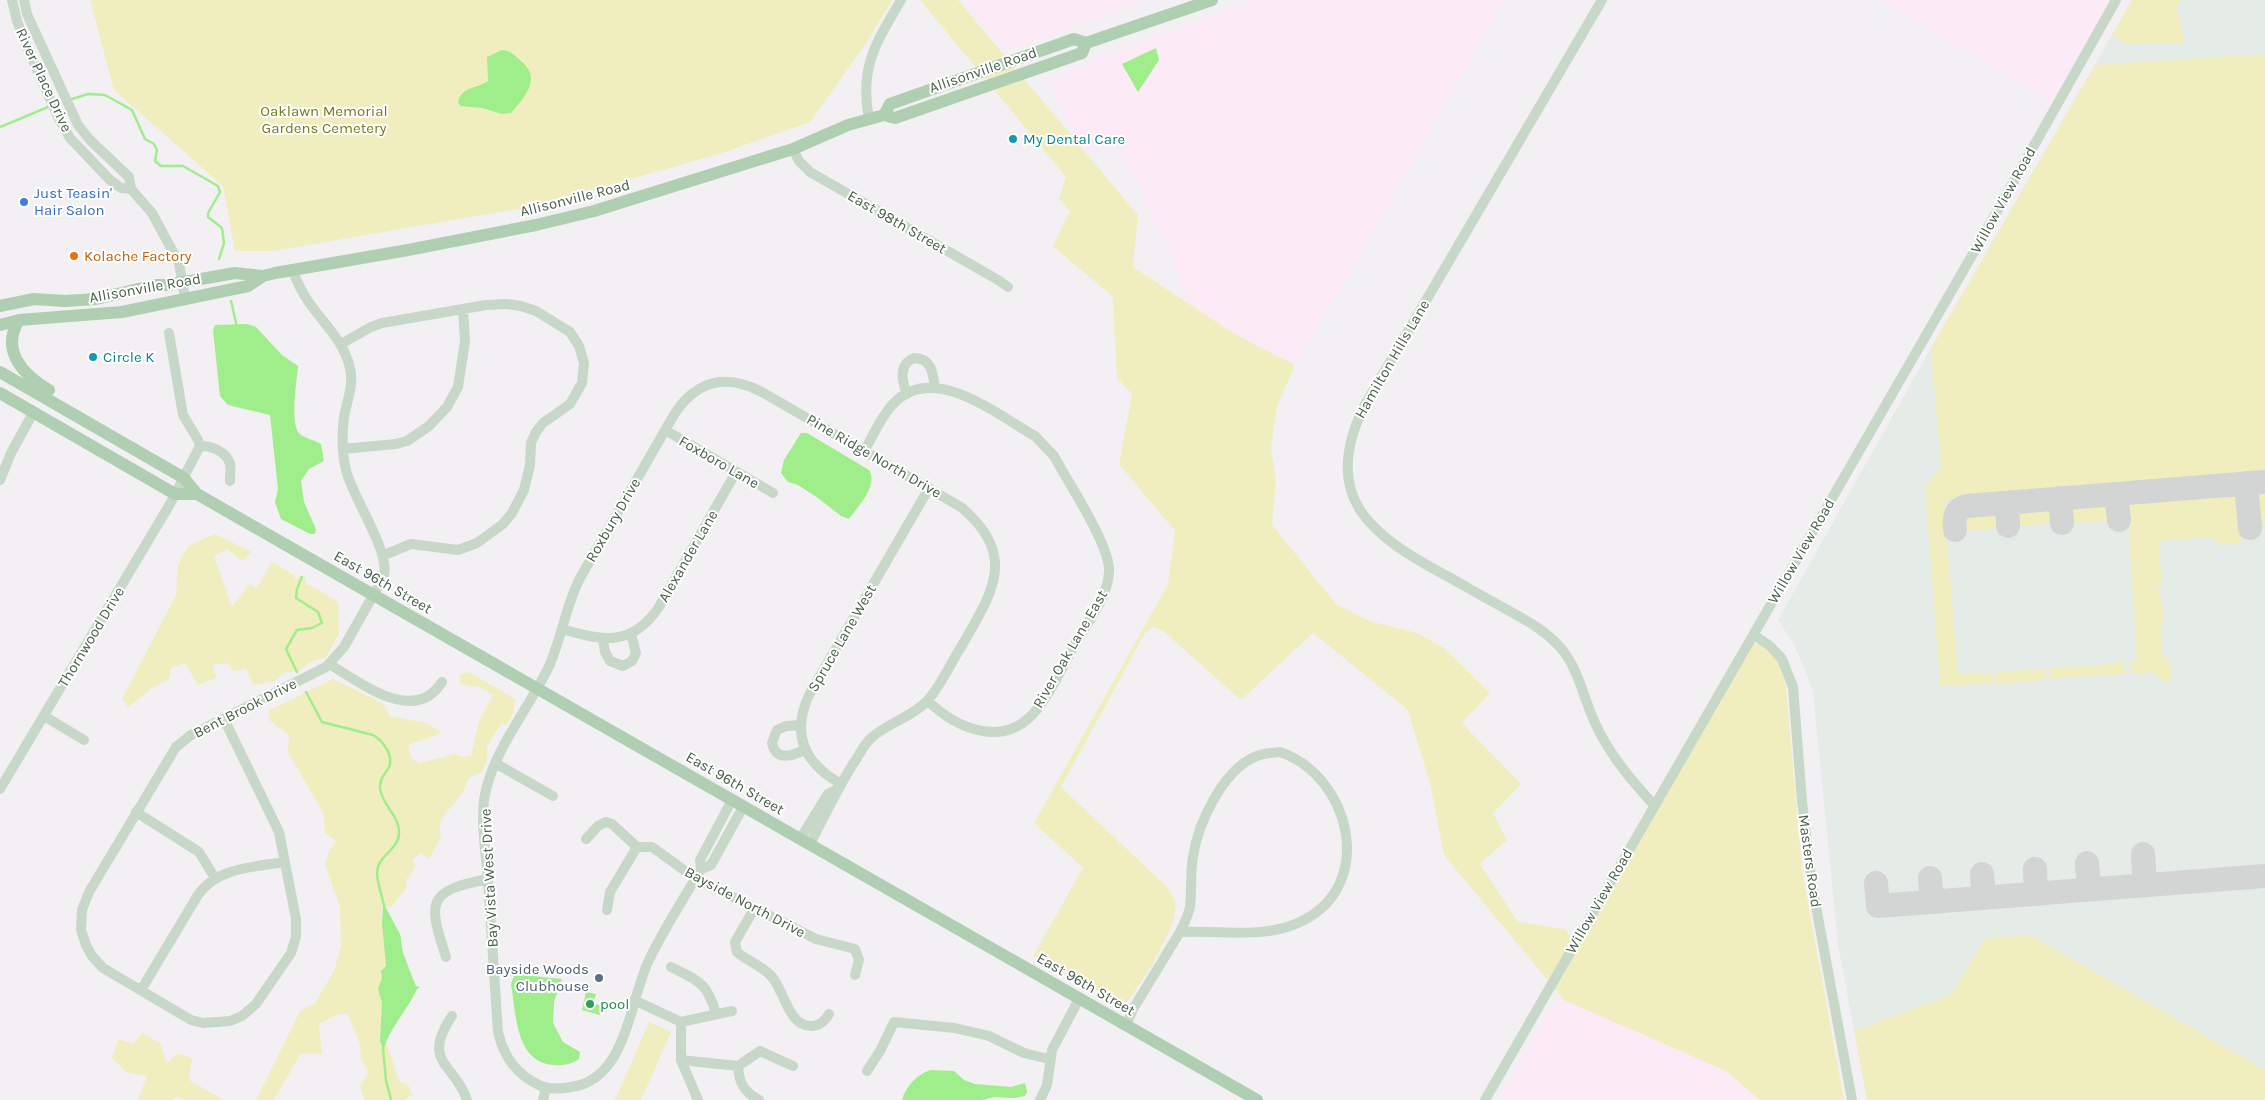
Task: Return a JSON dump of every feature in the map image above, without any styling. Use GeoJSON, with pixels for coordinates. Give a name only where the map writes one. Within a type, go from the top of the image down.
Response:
{"type":"FeatureCollection","features":[{"type":"Feature","properties":{"kind":"main road","name":"Allisonville Road"},"geometry":{"type":"LineString","coordinates":[[0,306],[34,300],[96,299],[154,284],[182,282],[235,273],[264,276],[408,250],[594,211],[793,149],[848,125],[884,115],[890,104],[1058,44],[1074,39],[1086,43],[1212,0]]}},
{"type":"Feature","properties":{"kind":"main road","name":"Allisonville Road"},"geometry":{"type":"LineString","coordinates":[[0,325],[19,320],[122,312],[248,286],[264,276]]}},
{"type":"Feature","properties":{"kind":"main road"},"geometry":{"type":"LineString","coordinates":[[19,320],[10,327],[4,342],[4,354],[11,365],[94,419],[104,432]]}},
{"type":"Feature","properties":{"kind":"main road","name":"East 96th Street"},"geometry":{"type":"LineString","coordinates":[[0,372],[104,432],[180,486]]}},
{"type":"Feature","properties":{"kind":"main road","name":"East 96th Street"},"geometry":{"type":"LineString","coordinates":[[0,393],[33,413],[197,494],[1257,1100]]}},
{"type":"Feature","properties":{"kind":"street","name":"River Place Drive"},"geometry":{"type":"LineString","coordinates":[[12,0],[17,21],[28,49],[58,117],[70,138],[110,180],[121,188],[131,189]]}},
{"type":"Feature","properties":{"kind":"street","name":"River Place Drive"},"geometry":{"type":"LineString","coordinates":[[24,0],[27,14],[78,125],[90,140],[129,178],[131,189],[152,213],[180,263],[186,298]]}},
{"type":"Feature","properties":{"kind":"street"},"geometry":{"type":"LineString","coordinates":[[869,119],[864,91],[867,71],[878,38],[901,0]]}},
{"type":"Feature","properties":{"kind":"street","name":"Hamilton Hills Lane"},"geometry":{"type":"LineString","coordinates":[[1602,0],[1363,408],[1353,430],[1349,446],[1349,478],[1353,494],[1362,515],[1386,540],[1522,618],[1541,630],[1560,647],[1571,661],[1594,722],[1610,751],[1654,805]]}},
{"type":"Feature","properties":{"kind":"street","name":"Willow View Road"},"geometry":{"type":"LineString","coordinates":[[1485,1100],[1974,252],[2116,0]]}},
{"type":"Feature","properties":{"kind":"street","name":"East 98th Street"},"geometry":{"type":"LineString","coordinates":[[793,149],[799,162],[810,172],[1008,287]]}},
{"type":"Feature","properties":{"kind":"street"},"geometry":{"type":"LineString","coordinates":[[292,270],[308,301],[341,344],[350,369],[351,392],[344,416],[343,449],[350,482],[384,555],[411,544],[458,550],[477,543],[494,532],[512,512],[528,477],[531,443],[536,432],[543,423],[570,404],[582,383],[584,363],[579,346],[570,332],[536,311],[521,306],[507,304],[463,309],[382,323],[341,344]]}},
{"type":"Feature","properties":{"kind":"street"},"geometry":{"type":"LineString","coordinates":[[343,449],[396,444],[407,441],[429,426],[447,407],[458,387],[465,341],[463,309]]}},
{"type":"Feature","properties":{"kind":"street"},"geometry":{"type":"LineString","coordinates":[[169,333],[183,415],[200,446],[207,445],[225,456],[230,466],[230,482]]}},
{"type":"Feature","properties":{"kind":"street"},"geometry":{"type":"LineString","coordinates":[[865,450],[884,416],[894,404],[907,394],[917,390],[936,388],[931,367],[924,360],[914,358],[905,364],[902,373],[907,394]]}},
{"type":"Feature","properties":{"kind":"street","name":"Roxbury Drive"},"geometry":{"type":"LineString","coordinates":[[537,690],[557,648],[574,590],[665,430],[690,394],[713,382],[726,381]]}},
{"type":"Feature","properties":{"kind":"street","name":"Pine Ridge North Drive"},"geometry":{"type":"LineString","coordinates":[[726,381],[745,383],[865,450],[961,507],[978,523],[994,552],[996,572],[991,593],[928,700]]}},
{"type":"Feature","properties":{"kind":"street","name":"River Oak Lane East"},"geometry":{"type":"LineString","coordinates":[[928,700],[956,723],[974,730],[988,733],[1001,732],[1020,726],[1041,704],[1098,604],[1108,584],[1109,559],[1054,456],[1035,436],[964,396],[949,389],[936,388]]}},
{"type":"Feature","properties":{"kind":"street"},"geometry":{"type":"LineString","coordinates":[[0,480],[10,453],[33,413]]}},
{"type":"Feature","properties":{"kind":"street","name":"Foxboro Lane"},"geometry":{"type":"LineString","coordinates":[[665,430],[773,493]]}},
{"type":"Feature","properties":{"kind":"street","name":"Thornwood Drive"},"geometry":{"type":"LineString","coordinates":[[0,789],[180,486],[200,446]]}},
{"type":"Feature","properties":{"kind":"street","name":"Alexander Lane"},"geometry":{"type":"LineString","coordinates":[[562,629],[604,639],[619,638],[631,634],[647,623],[736,472]]}},
{"type":"Feature","properties":{"kind":"street","name":"Spruce Lane West"},"geometry":{"type":"LineString","coordinates":[[800,725],[801,716],[810,695],[929,488]]}},
{"type":"Feature","properties":{"kind":"street","name":"Bent Brook Drive"},"geometry":{"type":"LineString","coordinates":[[140,990],[100,965],[92,956],[83,938],[80,922],[85,899],[178,745],[191,735],[320,671],[330,664],[344,647],[384,576],[386,563],[384,555]]}},
{"type":"Feature","properties":{"kind":"street"},"geometry":{"type":"LineString","coordinates":[[604,639],[605,652],[610,661],[623,666],[632,661],[636,653],[631,634]]}},
{"type":"Feature","properties":{"kind":"street","name":"Masters Road"},"geometry":{"type":"LineString","coordinates":[[1754,635],[1764,640],[1776,652],[1787,668],[1793,687],[1802,802],[1812,885],[1852,1100]]}},
{"type":"Feature","properties":{"kind":"street"},"geometry":{"type":"LineString","coordinates":[[330,664],[390,698],[402,702],[416,701],[427,696],[442,682]]}},
{"type":"Feature","properties":{"kind":"street","name":"Bay Vista West Drive"},"geometry":{"type":"LineString","coordinates":[[537,690],[496,763],[488,784],[484,803],[499,1040],[503,1051],[514,1068],[526,1078],[546,1088]]}},
{"type":"Feature","properties":{"kind":"street"},"geometry":{"type":"LineString","coordinates":[[805,841],[828,794],[839,787],[869,740],[928,700]]}},
{"type":"Feature","properties":{"kind":"street"},"geometry":{"type":"LineString","coordinates":[[44,716],[84,740]]}},
{"type":"Feature","properties":{"kind":"street"},"geometry":{"type":"LineString","coordinates":[[224,719],[277,827],[285,862],[296,919],[296,937],[292,949],[254,1007],[238,1018],[220,1023],[203,1023],[191,1020],[140,990],[198,894],[215,878],[228,872],[285,862]]}},
{"type":"Feature","properties":{"kind":"street"},"geometry":{"type":"LineString","coordinates":[[806,749],[794,756],[784,757],[776,752],[772,743],[774,734],[777,730],[786,726],[800,725],[810,758],[839,787]]}},
{"type":"Feature","properties":{"kind":"street"},"geometry":{"type":"LineString","coordinates":[[1126,1026],[1134,1009],[1180,932],[1190,907],[1193,854],[1199,831],[1218,793],[1238,769],[1259,755],[1280,752],[1295,757],[1306,764],[1316,773],[1332,795],[1346,833],[1348,846],[1346,867],[1332,895],[1317,912],[1305,920],[1281,929],[1267,932],[1180,932]]}},
{"type":"Feature","properties":{"kind":"street"},"geometry":{"type":"LineString","coordinates":[[496,763],[553,796]]}},
{"type":"Feature","properties":{"kind":"street"},"geometry":{"type":"LineString","coordinates":[[543,1100],[546,1088],[577,1086],[594,1079],[604,1071],[619,1050],[634,1000],[651,957],[698,874],[700,860],[738,804]]}},
{"type":"Feature","properties":{"kind":"street"},"geometry":{"type":"LineString","coordinates":[[136,812],[199,852],[215,878]]}},
{"type":"Feature","properties":{"kind":"street","name":"Bayside North Drive"},"geometry":{"type":"LineString","coordinates":[[586,839],[598,826],[606,822],[612,824],[637,847],[652,847],[754,909],[816,939],[855,949],[859,964],[855,975]]}},
{"type":"Feature","properties":{"kind":"street"},"geometry":{"type":"LineString","coordinates":[[607,910],[610,892],[637,847]]}},
{"type":"Feature","properties":{"kind":"street"},"geometry":{"type":"LineString","coordinates":[[446,957],[434,922],[433,913],[436,904],[444,893],[455,886],[488,879]]}},
{"type":"Feature","properties":{"kind":"street"},"geometry":{"type":"LineString","coordinates":[[754,909],[736,940],[735,950],[773,978],[789,1010],[800,1023],[806,1026],[815,1026],[823,1022],[829,1014]]}},
{"type":"Feature","properties":{"kind":"street"},"geometry":{"type":"LineString","coordinates":[[671,967],[701,984],[710,996],[716,1014]]}},
{"type":"Feature","properties":{"kind":"street"},"geometry":{"type":"LineString","coordinates":[[1040,1100],[1047,1084],[1049,1059],[1053,1046],[1079,999]]}},
{"type":"Feature","properties":{"kind":"street"},"geometry":{"type":"LineString","coordinates":[[634,1000],[681,1022],[732,1011]]}},
{"type":"Feature","properties":{"kind":"street"},"geometry":{"type":"LineString","coordinates":[[452,1016],[440,1039],[441,1057],[449,1072],[463,1088],[467,1100]]}},
{"type":"Feature","properties":{"kind":"street"},"geometry":{"type":"LineString","coordinates":[[681,1022],[681,1060],[698,1100]]}},
{"type":"Feature","properties":{"kind":"street"},"geometry":{"type":"LineString","coordinates":[[867,1072],[894,1022],[955,1028],[980,1034],[1024,1053],[1049,1059]]}},
{"type":"Feature","properties":{"kind":"street"},"geometry":{"type":"LineString","coordinates":[[681,1060],[738,1066],[760,1051],[793,1066]]}},
{"type":"Feature","properties":{"kind":"street"},"geometry":{"type":"LineString","coordinates":[[738,1066],[740,1082],[744,1089],[759,1100]]}},
{"type":"Feature","properties":{"kind":"shaded area"},"geometry":{"type":"Polygon","coordinates":[[[963,0],[1149,0],[1006,51],[963,0]]]}},
{"type":"Feature","properties":{"kind":"shaded area"},"geometry":{"type":"Polygon","coordinates":[[[1255,0],[1504,0],[1359,257],[1295,365],[1236,335],[1190,306],[1179,284],[1168,243],[1151,215],[1139,182],[1113,144],[1084,154],[1046,79],[1255,0]]]}},
{"type":"Feature","properties":{"kind":"shaded area"},"geometry":{"type":"Polygon","coordinates":[[[1879,0],[2110,0],[2052,102],[1879,0]]]}},
{"type":"Feature","properties":{"kind":"shaded area"},"geometry":{"type":"Polygon","coordinates":[[[2132,0],[2265,0],[2265,1070],[2030,935],[1984,939],[1952,994],[1854,1031],[1838,944],[1813,691],[1794,644],[1778,620],[1931,348],[2132,0]]]}},
{"type":"Feature","properties":{"kind":"shaded area"},"geometry":{"type":"Polygon","coordinates":[[[1156,48],[1159,60],[1138,92],[1122,64],[1156,48]]]}},
{"type":"Feature","properties":{"kind":"shaded area"},"geometry":{"type":"Polygon","coordinates":[[[502,50],[508,51],[522,62],[528,68],[531,75],[529,88],[521,101],[511,113],[502,114],[482,108],[461,106],[458,103],[462,94],[488,81],[487,57],[502,50]]]}},
{"type":"Feature","properties":{"kind":"shaded area"},"geometry":{"type":"Polygon","coordinates":[[[247,324],[256,327],[282,355],[298,366],[295,392],[295,422],[302,436],[321,444],[324,461],[309,469],[301,481],[304,502],[316,529],[315,534],[310,534],[281,519],[275,502],[278,489],[270,415],[228,405],[220,396],[213,330],[215,325],[247,324]]]}},
{"type":"Feature","properties":{"kind":"shaded area"},"geometry":{"type":"Polygon","coordinates":[[[801,433],[807,433],[869,470],[871,483],[869,489],[849,519],[841,516],[798,485],[788,482],[781,473],[784,460],[801,433]]]}},
{"type":"Feature","properties":{"kind":"shaded area"},"geometry":{"type":"Polygon","coordinates":[[[383,908],[386,908],[401,936],[403,952],[416,986],[420,987],[388,1037],[384,1051],[380,1041],[382,1003],[378,989],[382,978],[381,971],[386,966],[382,923],[383,908]]]}},
{"type":"Feature","properties":{"kind":"shaded area"},"geometry":{"type":"Polygon","coordinates":[[[514,976],[562,979],[554,1002],[553,1023],[563,1042],[580,1052],[577,1061],[560,1065],[541,1062],[525,1046],[517,1021],[511,984],[514,976]]]}},
{"type":"Feature","properties":{"kind":"shaded area","name":"pool"},"geometry":{"type":"Polygon","coordinates":[[[586,992],[596,994],[593,1003],[602,1006],[600,1015],[582,1010],[586,992]]]}},
{"type":"Feature","properties":{"kind":"shaded area"},"geometry":{"type":"Polygon","coordinates":[[[1559,995],[1564,1000],[1726,1071],[1760,1100],[1498,1100],[1559,995]]]}},
{"type":"Feature","properties":{"kind":"shaded area"},"geometry":{"type":"Polygon","coordinates":[[[931,1070],[954,1071],[964,1080],[975,1084],[1011,1087],[1025,1083],[1027,1092],[1025,1096],[1014,1098],[994,1097],[983,1100],[902,1100],[906,1090],[913,1081],[921,1074],[931,1070]]]}},
{"type":"Feature","properties":{"kind":"green space","name":"Oaklawn Memorial Gardens Cemetery"},"geometry":{"type":"Polygon","coordinates":[[[90,0],[892,0],[867,42],[810,122],[719,154],[535,206],[273,251],[235,251],[223,186],[114,90],[90,0]]]}},
{"type":"Feature","properties":{"kind":"green space"},"geometry":{"type":"Polygon","coordinates":[[[920,0],[958,0],[1138,215],[1133,267],[1236,335],[1295,365],[1277,406],[1271,448],[1276,479],[1272,525],[1336,604],[1369,621],[1417,633],[1444,648],[1490,693],[1462,723],[1521,784],[1493,813],[1507,840],[1480,864],[1518,922],[1565,929],[1577,945],[1754,643],[1768,650],[1779,666],[1786,687],[1802,870],[1844,1100],[1760,1100],[1726,1071],[1564,1000],[1444,855],[1430,783],[1408,710],[1313,633],[1241,700],[1162,630],[1152,627],[1145,633],[1061,787],[1168,888],[1176,904],[1173,923],[1153,964],[1128,1001],[1120,1004],[1033,956],[1083,868],[1034,823],[1168,584],[1175,531],[1119,464],[1132,394],[1117,378],[1113,297],[1053,246],[1070,211],[1059,199],[1066,177],[920,0]]]}},
{"type":"Feature","properties":{"kind":"green space"},"geometry":{"type":"Polygon","coordinates":[[[2132,0],[2181,0],[2177,7],[2184,43],[2126,44],[2112,35],[2132,0]]]}},
{"type":"Feature","properties":{"kind":"green space"},"geometry":{"type":"Polygon","coordinates":[[[2265,54],[2265,474],[1945,500],[1944,508],[1958,673],[1993,673],[1994,683],[1940,686],[1925,487],[1941,467],[1931,348],[2095,65],[2265,54]]]}},
{"type":"Feature","properties":{"kind":"green space"},"geometry":{"type":"Polygon","coordinates":[[[2265,491],[2265,526],[2258,519],[2257,499],[2260,493],[2265,491]]]}},
{"type":"Feature","properties":{"kind":"green space"},"geometry":{"type":"Polygon","coordinates":[[[2232,493],[2238,497],[2242,514],[2243,528],[2239,543],[2217,545],[2216,537],[2158,541],[2162,585],[2158,586],[2159,596],[2162,597],[2164,624],[2160,625],[2163,658],[2169,658],[2172,676],[2169,681],[2163,681],[2153,672],[2131,674],[2130,661],[2137,659],[2127,506],[2132,501],[2232,493]]]}},
{"type":"Feature","properties":{"kind":"green space"},"geometry":{"type":"Polygon","coordinates":[[[2103,503],[2109,506],[2110,515],[2107,521],[2075,523],[2070,519],[2069,512],[2072,506],[2103,503]]]}},
{"type":"Feature","properties":{"kind":"green space"},"geometry":{"type":"Polygon","coordinates":[[[2047,507],[2053,512],[2052,523],[2024,526],[2017,524],[2016,514],[2019,510],[2047,507]]]}},
{"type":"Feature","properties":{"kind":"green space"},"geometry":{"type":"Polygon","coordinates":[[[1994,512],[2000,515],[2000,525],[1997,527],[1977,531],[1964,527],[1963,520],[1968,514],[1994,512]]]}},
{"type":"Feature","properties":{"kind":"green space"},"geometry":{"type":"Polygon","coordinates":[[[215,534],[252,552],[242,561],[227,549],[214,556],[232,607],[250,584],[257,588],[272,562],[294,575],[296,580],[299,576],[305,577],[306,585],[310,585],[338,602],[339,634],[326,657],[311,662],[297,672],[285,672],[275,681],[253,685],[246,668],[234,671],[227,663],[213,665],[216,678],[198,685],[185,663],[171,668],[169,679],[152,688],[128,707],[122,699],[176,595],[178,565],[188,546],[215,534]]]}},
{"type":"Feature","properties":{"kind":"green space"},"geometry":{"type":"Polygon","coordinates":[[[2123,661],[2125,674],[2101,675],[2100,665],[2123,661]]]}},
{"type":"Feature","properties":{"kind":"green space"},"geometry":{"type":"Polygon","coordinates":[[[2098,665],[2100,675],[2049,679],[2050,668],[2098,665]]]}},
{"type":"Feature","properties":{"kind":"green space"},"geometry":{"type":"Polygon","coordinates":[[[2046,670],[2046,680],[1996,684],[1996,673],[1998,672],[2046,670]]]}},
{"type":"Feature","properties":{"kind":"green space"},"geometry":{"type":"Polygon","coordinates":[[[469,672],[515,699],[513,713],[506,725],[501,724],[487,746],[487,760],[482,772],[469,778],[461,794],[442,819],[440,824],[441,837],[429,859],[421,853],[413,859],[415,868],[406,880],[407,887],[392,906],[383,908],[382,911],[386,966],[378,989],[382,1003],[380,1040],[387,1044],[399,1081],[408,1085],[413,1094],[405,1100],[364,1100],[360,1085],[369,1073],[361,1059],[360,1044],[347,1013],[336,1015],[319,1024],[322,1054],[301,1053],[274,1100],[256,1100],[300,1011],[315,1003],[334,971],[341,946],[340,907],[325,864],[329,851],[336,841],[325,833],[323,813],[288,752],[289,735],[270,721],[268,711],[333,679],[382,703],[390,716],[426,723],[442,733],[408,745],[411,758],[420,763],[455,754],[461,757],[471,756],[479,721],[493,695],[478,686],[460,683],[459,675],[469,672]]]}},
{"type":"Feature","properties":{"kind":"green space"},"geometry":{"type":"Polygon","coordinates":[[[2030,935],[2265,1070],[2265,1100],[1867,1100],[1854,1031],[1952,994],[1984,939],[2030,935]]]}},
{"type":"Feature","properties":{"kind":"green space"},"geometry":{"type":"Polygon","coordinates":[[[649,1022],[671,1032],[641,1100],[615,1100],[649,1022]]]}},
{"type":"Feature","properties":{"kind":"green space"},"geometry":{"type":"Polygon","coordinates":[[[142,1033],[160,1043],[167,1063],[178,1053],[192,1058],[189,1080],[224,1100],[184,1100],[176,1097],[173,1100],[138,1100],[147,1076],[126,1072],[112,1058],[118,1039],[134,1044],[142,1033]]]}},
{"type":"Feature","properties":{"kind":"waterway"},"geometry":{"type":"LineString","coordinates":[[72,99],[88,94],[105,95],[132,110],[145,139],[154,144],[157,150],[155,161],[161,166],[183,166],[218,186],[220,192],[208,213],[208,217],[222,228],[224,243],[219,259]]}},
{"type":"Feature","properties":{"kind":"waterway"},"geometry":{"type":"LineString","coordinates":[[0,127],[48,107]]}},
{"type":"Feature","properties":{"kind":"waterway"},"geometry":{"type":"LineString","coordinates":[[231,301],[237,327]]}},
{"type":"Feature","properties":{"kind":"waterway"},"geometry":{"type":"LineString","coordinates":[[297,672],[286,649],[297,630],[312,628],[322,623],[318,612],[296,598],[297,589],[302,577]]}},
{"type":"Feature","properties":{"kind":"waterway"},"geometry":{"type":"LineString","coordinates":[[306,692],[322,722],[373,735],[384,745],[389,753],[389,767],[382,779],[380,788],[381,794],[397,821],[399,833],[396,844],[378,866],[378,881],[385,910]]}},
{"type":"Feature","properties":{"kind":"waterway"},"geometry":{"type":"LineString","coordinates":[[383,1048],[386,1080],[391,1100]]}},
{"type":"Feature","properties":{"kind":"taxiway"},"geometry":{"type":"LineString","coordinates":[[1955,530],[1957,512],[1967,506],[2265,482]]}},
{"type":"Feature","properties":{"kind":"taxiway"},"geometry":{"type":"LineString","coordinates":[[2246,483],[2250,528]]}},
{"type":"Feature","properties":{"kind":"taxiway"},"geometry":{"type":"LineString","coordinates":[[2116,494],[2119,520]]}},
{"type":"Feature","properties":{"kind":"taxiway"},"geometry":{"type":"LineString","coordinates":[[2060,498],[2062,523]]}},
{"type":"Feature","properties":{"kind":"taxiway"},"geometry":{"type":"LineString","coordinates":[[2007,503],[2008,526]]}},
{"type":"Feature","properties":{"kind":"taxiway"},"geometry":{"type":"LineString","coordinates":[[2143,854],[2145,885]]}},
{"type":"Feature","properties":{"kind":"taxiway"},"geometry":{"type":"LineString","coordinates":[[2087,863],[2089,889]]}},
{"type":"Feature","properties":{"kind":"taxiway"},"geometry":{"type":"LineString","coordinates":[[2035,869],[2036,894]]}},
{"type":"Feature","properties":{"kind":"taxiway"},"geometry":{"type":"LineString","coordinates":[[1982,874],[1984,898]]}},
{"type":"Feature","properties":{"kind":"taxiway"},"geometry":{"type":"LineString","coordinates":[[1876,883],[1878,906],[2265,876]]}},
{"type":"Feature","properties":{"kind":"taxiway"},"geometry":{"type":"LineString","coordinates":[[1930,878],[1932,902]]}},
{"type":"Feature","properties":{"kind":"place","name":"My Dental Care"},"geometry":{"type":"Point","coordinates":[1013,139]}},
{"type":"Feature","properties":{"kind":"place","name":"Just Teasin' Hair Salon"},"geometry":{"type":"Point","coordinates":[24,202]}},
{"type":"Feature","properties":{"kind":"place","name":"Kolache Factory"},"geometry":{"type":"Point","coordinates":[74,256]}},
{"type":"Feature","properties":{"kind":"place","name":"Circle K"},"geometry":{"type":"Point","coordinates":[93,357]}},
{"type":"Feature","properties":{"kind":"place","name":"Bayside Woods Clubhouse"},"geometry":{"type":"Point","coordinates":[599,978]}},
{"type":"Feature","properties":{"kind":"place","name":"pool"},"geometry":{"type":"Point","coordinates":[590,1004]}}]}
